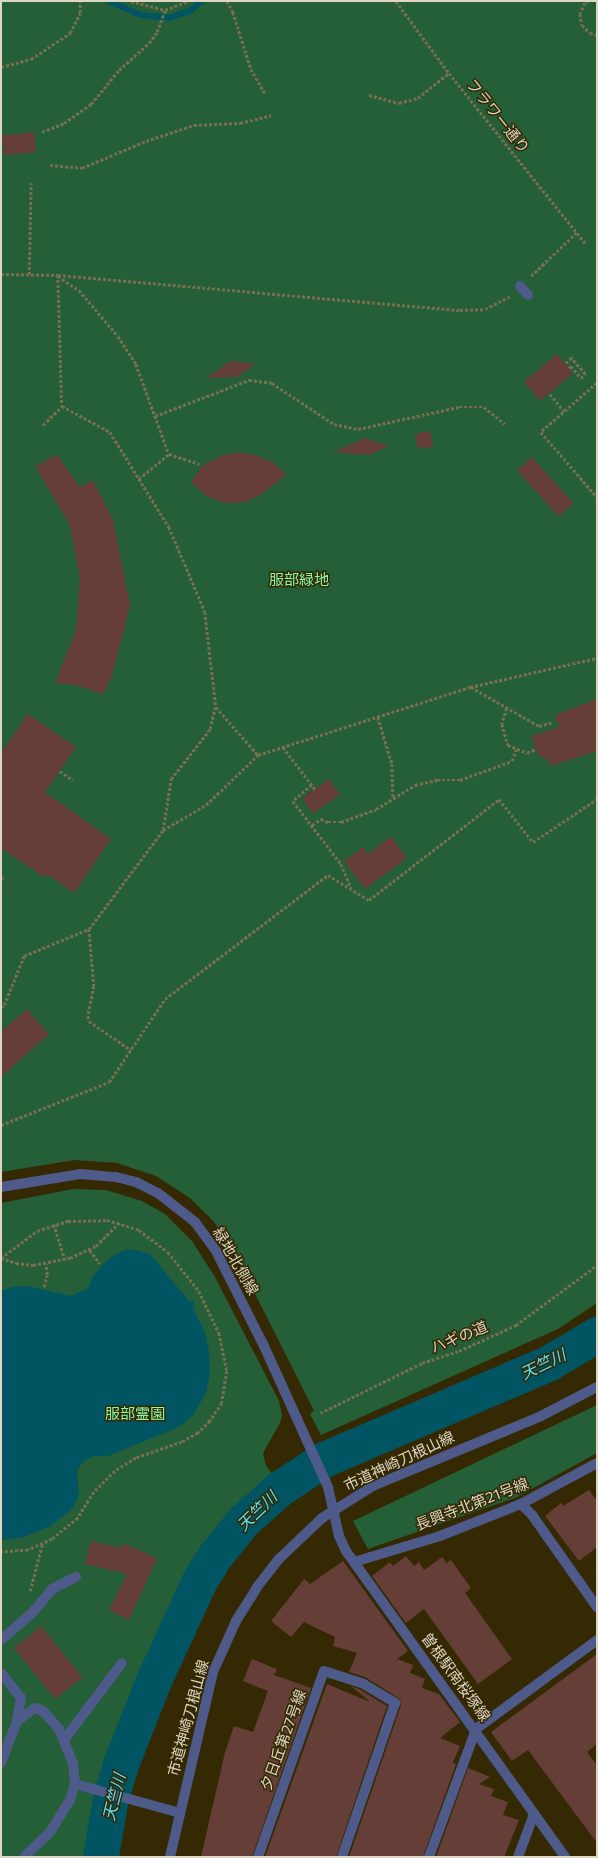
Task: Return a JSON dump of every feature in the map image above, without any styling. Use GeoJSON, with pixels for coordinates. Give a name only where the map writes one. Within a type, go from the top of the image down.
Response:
{"type":"FeatureCollection","features":[{"type":"Feature","properties":{"kind":"street"},"geometry":{"type":"LineString","coordinates":[[520,286],[528,295]]}},
{"type":"Feature","properties":{"kind":"street","name":"緑地北側線"},"geometry":{"type":"LineString","coordinates":[[1,1187],[64,1176],[94,1174],[136,1182],[164,1197],[184,1211],[207,1237],[225,1267],[328,1487],[334,1509]]}},
{"type":"Feature","properties":{"kind":"street","name":"市道神崎刀根山線"},"geometry":{"type":"LineString","coordinates":[[170,1857],[210,1684],[236,1620],[257,1586],[279,1559],[302,1535],[334,1509],[373,1486],[541,1416],[597,1387]]}},
{"type":"Feature","properties":{"kind":"street","name":"長興寺北第21号線"},"geometry":{"type":"LineString","coordinates":[[354,1562],[440,1536],[521,1504],[597,1463]]}},
{"type":"Feature","properties":{"kind":"street"},"geometry":{"type":"LineString","coordinates":[[521,1504],[532,1515],[597,1607]]}},
{"type":"Feature","properties":{"kind":"street","name":"曽根駅南桜塚線"},"geometry":{"type":"LineString","coordinates":[[334,1509],[341,1543],[476,1729],[565,1857]]}},
{"type":"Feature","properties":{"kind":"street"},"geometry":{"type":"LineString","coordinates":[[1,1640],[26,1618],[52,1589],[76,1577]]}},
{"type":"Feature","properties":{"kind":"street"},"geometry":{"type":"LineString","coordinates":[[429,1857],[476,1729],[597,1640]]}},
{"type":"Feature","properties":{"kind":"street"},"geometry":{"type":"LineString","coordinates":[[64,1740],[122,1663]]}},
{"type":"Feature","properties":{"kind":"street","name":"夕日丘第27号線"},"geometry":{"type":"LineString","coordinates":[[258,1857],[324,1671],[362,1683],[395,1703],[342,1857]]}},
{"type":"Feature","properties":{"kind":"street"},"geometry":{"type":"LineString","coordinates":[[1,1672],[14,1687],[39,1708],[59,1729],[73,1764],[75,1784],[70,1800],[51,1832],[24,1857]]}},
{"type":"Feature","properties":{"kind":"street"},"geometry":{"type":"LineString","coordinates":[[1,1763],[17,1721],[21,1702],[14,1687]]}},
{"type":"Feature","properties":{"kind":"street"},"geometry":{"type":"LineString","coordinates":[[17,1721],[32,1709],[39,1708]]}},
{"type":"Feature","properties":{"kind":"street"},"geometry":{"type":"LineString","coordinates":[[75,1784],[180,1813]]}},
{"type":"Feature","properties":{"kind":"street"},"geometry":{"type":"LineString","coordinates":[[518,1857],[534,1814]]}},
{"type":"Feature","properties":{"kind":"path"},"geometry":{"type":"LineString","coordinates":[[1,67],[31,59],[70,33],[80,13],[80,1]]}},
{"type":"Feature","properties":{"kind":"path"},"geometry":{"type":"LineString","coordinates":[[130,1],[164,10],[189,1]]}},
{"type":"Feature","properties":{"kind":"path"},"geometry":{"type":"LineString","coordinates":[[227,1],[233,12],[251,69],[265,93]]}},
{"type":"Feature","properties":{"kind":"path","name":"フラワー通り"},"geometry":{"type":"LineString","coordinates":[[396,1],[449,73],[586,243]]}},
{"type":"Feature","properties":{"kind":"path"},"geometry":{"type":"LineString","coordinates":[[589,1],[585,3],[580,14],[582,25],[590,33],[597,35]]}},
{"type":"Feature","properties":{"kind":"path"},"geometry":{"type":"LineString","coordinates":[[42,132],[64,123],[91,104],[119,70],[149,43],[161,22],[164,10]]}},
{"type":"Feature","properties":{"kind":"path"},"geometry":{"type":"LineString","coordinates":[[369,94],[398,103],[418,98],[449,73]]}},
{"type":"Feature","properties":{"kind":"path"},"geometry":{"type":"LineString","coordinates":[[50,165],[82,168],[146,141],[194,125],[240,123],[271,115]]}},
{"type":"Feature","properties":{"kind":"path"},"geometry":{"type":"LineString","coordinates":[[29,275],[31,183]]}},
{"type":"Feature","properties":{"kind":"path"},"geometry":{"type":"LineString","coordinates":[[1,274],[58,276],[460,310],[485,308],[507,298],[577,232]]}},
{"type":"Feature","properties":{"kind":"path"},"geometry":{"type":"LineString","coordinates":[[43,425],[62,406],[58,276]]}},
{"type":"Feature","properties":{"kind":"path"},"geometry":{"type":"LineString","coordinates":[[58,276],[79,290],[118,336],[136,364],[169,454]]}},
{"type":"Feature","properties":{"kind":"path"},"geometry":{"type":"LineString","coordinates":[[566,363],[572,357],[584,374],[581,378],[571,366],[569,368]]}},
{"type":"Feature","properties":{"kind":"path"},"geometry":{"type":"LineString","coordinates":[[155,416],[249,380],[272,384],[334,424],[358,429],[459,407],[484,407],[505,424]]}},
{"type":"Feature","properties":{"kind":"path"},"geometry":{"type":"LineString","coordinates":[[597,383],[541,432],[597,497]]}},
{"type":"Feature","properties":{"kind":"path"},"geometry":{"type":"LineString","coordinates":[[550,394],[564,411]]}},
{"type":"Feature","properties":{"kind":"path"},"geometry":{"type":"LineString","coordinates":[[62,406],[110,432],[169,527],[205,612],[216,707],[210,729],[170,779],[163,830]]}},
{"type":"Feature","properties":{"kind":"path"},"geometry":{"type":"LineString","coordinates":[[139,479],[169,454]]}},
{"type":"Feature","properties":{"kind":"path"},"geometry":{"type":"LineString","coordinates":[[169,454],[199,464]]}},
{"type":"Feature","properties":{"kind":"path"},"geometry":{"type":"LineString","coordinates":[[1,1007],[4,1005],[24,956],[89,929],[163,830],[206,806],[258,756],[470,687],[597,658]]}},
{"type":"Feature","properties":{"kind":"path"},"geometry":{"type":"LineString","coordinates":[[470,687],[539,726],[553,722]]}},
{"type":"Feature","properties":{"kind":"path"},"geometry":{"type":"LineString","coordinates":[[216,707],[258,756]]}},
{"type":"Feature","properties":{"kind":"path"},"geometry":{"type":"LineString","coordinates":[[507,708],[502,724],[508,745],[516,750],[527,753],[536,749]]}},
{"type":"Feature","properties":{"kind":"path"},"geometry":{"type":"LineString","coordinates":[[378,717],[392,764],[393,799]]}},
{"type":"Feature","properties":{"kind":"path"},"geometry":{"type":"LineString","coordinates":[[283,748],[315,789]]}},
{"type":"Feature","properties":{"kind":"path"},"geometry":{"type":"LineString","coordinates":[[312,825],[321,819],[328,822],[341,822],[376,809],[415,785],[437,780],[460,780],[512,761],[516,750]]}},
{"type":"Feature","properties":{"kind":"path"},"geometry":{"type":"LineString","coordinates":[[60,771],[73,780]]}},
{"type":"Feature","properties":{"kind":"path"},"geometry":{"type":"LineString","coordinates":[[312,785],[293,801],[341,864],[351,889]]}},
{"type":"Feature","properties":{"kind":"path"},"geometry":{"type":"LineString","coordinates":[[1,1124],[109,1082],[165,999],[328,875],[369,900],[500,799],[533,842],[597,799]]}},
{"type":"Feature","properties":{"kind":"path"},"geometry":{"type":"LineString","coordinates":[[1,877],[5,880]]}},
{"type":"Feature","properties":{"kind":"path"},"geometry":{"type":"LineString","coordinates":[[89,929],[94,995],[88,1016],[89,1021],[131,1050]]}},
{"type":"Feature","properties":{"kind":"path"},"geometry":{"type":"LineString","coordinates":[[1,1258],[26,1238],[54,1224],[94,1219],[119,1223],[139,1230],[158,1243],[181,1267],[199,1291],[216,1326],[225,1355],[228,1371],[225,1392],[216,1414],[198,1433],[182,1442],[136,1458],[114,1471],[94,1492],[78,1518],[42,1544],[22,1551],[1,1552]]}},
{"type":"Feature","properties":{"kind":"path"},"geometry":{"type":"LineString","coordinates":[[1,1258],[22,1264],[46,1264],[65,1260],[90,1250],[119,1223]]}},
{"type":"Feature","properties":{"kind":"path"},"geometry":{"type":"LineString","coordinates":[[54,1224],[65,1260]]}},
{"type":"Feature","properties":{"kind":"path"},"geometry":{"type":"LineString","coordinates":[[90,1250],[100,1264]]}},
{"type":"Feature","properties":{"kind":"path"},"geometry":{"type":"LineString","coordinates":[[44,1287],[47,1275],[46,1264]]}},
{"type":"Feature","properties":{"kind":"path","name":"ハギの道"},"geometry":{"type":"LineString","coordinates":[[320,1413],[422,1363],[459,1351],[516,1325],[597,1265]]}},
{"type":"Feature","properties":{"kind":"path"},"geometry":{"type":"LineString","coordinates":[[26,1618],[26,1607],[42,1544]]}},
{"type":"Feature","properties":{"kind":"green space","name":"服部緑地"},"geometry":{"type":"Polygon","coordinates":[[[1,1],[597,1],[597,1303],[558,1329],[321,1435],[310,1414],[314,1411],[235,1254],[214,1222],[190,1198],[156,1176],[117,1163],[75,1160],[1,1172],[1,1]]]}},
{"type":"Feature","properties":{"kind":"green space","name":"服部霊園"},"geometry":{"type":"Polygon","coordinates":[[[73,1189],[106,1190],[142,1201],[165,1214],[192,1241],[215,1277],[279,1401],[282,1415],[280,1423],[263,1453],[266,1466],[276,1479],[228,1522],[207,1550],[185,1586],[127,1718],[97,1802],[88,1857],[1,1857],[1,1203],[73,1189]]]}},
{"type":"Feature","properties":{"kind":"green space"},"geometry":{"type":"Polygon","coordinates":[[[597,1405],[597,1453],[517,1497],[368,1549],[353,1521],[597,1405]]]}},
{"type":"Feature","properties":{"kind":"water"},"geometry":{"type":"Polygon","coordinates":[[[131,1249],[150,1254],[189,1301],[193,1300],[195,1304],[192,1306],[205,1332],[209,1351],[210,1374],[206,1393],[193,1415],[179,1427],[108,1456],[94,1456],[84,1461],[77,1471],[79,1496],[71,1510],[51,1526],[21,1538],[1,1540],[1,1291],[13,1287],[27,1286],[71,1296],[88,1288],[93,1276],[107,1260],[119,1252],[131,1249]]]}},
{"type":"Feature","properties":{"kind":"building"},"geometry":{"type":"Polygon","coordinates":[[[34,132],[36,152],[4,155],[2,135],[34,132]]]}},
{"type":"Feature","properties":{"kind":"building"},"geometry":{"type":"Polygon","coordinates":[[[557,354],[573,373],[540,401],[524,382],[557,354]]]}},
{"type":"Feature","properties":{"kind":"building"},"geometry":{"type":"Polygon","coordinates":[[[231,361],[256,364],[237,377],[206,378],[231,361]]]}},
{"type":"Feature","properties":{"kind":"building"},"geometry":{"type":"Polygon","coordinates":[[[430,431],[433,447],[418,448],[415,434],[430,431]]]}},
{"type":"Feature","properties":{"kind":"building"},"geometry":{"type":"Polygon","coordinates":[[[365,438],[389,446],[368,455],[333,452],[365,438]]]}},
{"type":"Feature","properties":{"kind":"building"},"geometry":{"type":"Polygon","coordinates":[[[241,452],[258,456],[274,463],[286,475],[259,496],[244,502],[225,503],[206,496],[191,482],[202,466],[222,455],[241,452]]]}},
{"type":"Feature","properties":{"kind":"building"},"geometry":{"type":"Polygon","coordinates":[[[57,455],[80,487],[93,480],[113,520],[130,606],[112,676],[103,694],[76,685],[55,683],[76,630],[80,578],[69,523],[35,466],[57,455]]]}},
{"type":"Feature","properties":{"kind":"building"},"geometry":{"type":"Polygon","coordinates":[[[532,457],[573,503],[559,516],[517,470],[532,457]]]}},
{"type":"Feature","properties":{"kind":"building"},"geometry":{"type":"Polygon","coordinates":[[[597,699],[597,751],[551,766],[548,760],[538,755],[531,736],[559,727],[555,715],[597,699]]]}},
{"type":"Feature","properties":{"kind":"building"},"geometry":{"type":"Polygon","coordinates":[[[28,714],[76,747],[45,792],[111,839],[74,893],[47,874],[44,877],[1,848],[1,753],[28,714]]]}},
{"type":"Feature","properties":{"kind":"building"},"geometry":{"type":"Polygon","coordinates":[[[329,779],[340,795],[313,813],[302,798],[329,779]]]}},
{"type":"Feature","properties":{"kind":"building"},"geometry":{"type":"Polygon","coordinates":[[[391,836],[407,858],[365,889],[344,861],[363,847],[368,854],[391,836]]]}},
{"type":"Feature","properties":{"kind":"building"},"geometry":{"type":"Polygon","coordinates":[[[27,1009],[49,1034],[1,1077],[1,1032],[27,1009]]]}},
{"type":"Feature","properties":{"kind":"building"},"geometry":{"type":"Polygon","coordinates":[[[589,1490],[597,1501],[597,1547],[579,1561],[545,1516],[561,1503],[563,1506],[589,1490]]]}},
{"type":"Feature","properties":{"kind":"building"},"geometry":{"type":"Polygon","coordinates":[[[91,1541],[121,1548],[122,1543],[157,1558],[129,1620],[109,1610],[127,1574],[85,1564],[91,1541]]]}},
{"type":"Feature","properties":{"kind":"building"},"geometry":{"type":"Polygon","coordinates":[[[406,1556],[414,1566],[419,1562],[424,1570],[442,1557],[447,1563],[451,1560],[471,1588],[465,1593],[512,1659],[478,1684],[424,1609],[406,1623],[372,1576],[390,1562],[393,1566],[406,1556]]]}},
{"type":"Feature","properties":{"kind":"building"},"geometry":{"type":"Polygon","coordinates":[[[343,1561],[408,1651],[397,1659],[413,1665],[410,1673],[425,1679],[422,1688],[439,1694],[460,1722],[440,1738],[460,1746],[453,1762],[456,1764],[423,1857],[349,1857],[401,1705],[400,1699],[365,1677],[349,1672],[357,1653],[333,1646],[335,1637],[304,1622],[291,1637],[271,1621],[304,1579],[310,1584],[343,1561]]]}},
{"type":"Feature","properties":{"kind":"building"},"geometry":{"type":"Polygon","coordinates":[[[41,1626],[83,1677],[55,1699],[14,1648],[41,1626]]]}},
{"type":"Feature","properties":{"kind":"building"},"geometry":{"type":"Polygon","coordinates":[[[597,1654],[597,1744],[587,1752],[597,1765],[597,1843],[528,1750],[512,1761],[491,1732],[597,1654]]]}},
{"type":"Feature","properties":{"kind":"building"},"geometry":{"type":"Polygon","coordinates":[[[252,1659],[277,1669],[274,1675],[311,1688],[252,1857],[201,1857],[225,1752],[234,1726],[253,1732],[268,1691],[243,1681],[252,1659]]]}},
{"type":"Feature","properties":{"kind":"building"},"geometry":{"type":"Polygon","coordinates":[[[327,1684],[370,1702],[351,1686],[359,1689],[387,1706],[336,1857],[265,1857],[327,1684]]]}},
{"type":"Feature","properties":{"kind":"building"},"geometry":{"type":"Polygon","coordinates":[[[468,1768],[490,1777],[479,1784],[494,1789],[491,1796],[508,1802],[503,1815],[519,1820],[504,1857],[436,1857],[468,1768]]]}},
{"type":"Feature","properties":{"kind":"waterway"},"geometry":{"type":"LineString","coordinates":[[109,1],[141,15],[168,18],[190,11],[202,1]]}},
{"type":"Feature","properties":{"kind":"waterway","name":"天竺川"},"geometry":{"type":"LineString","coordinates":[[101,1857],[111,1798],[121,1765],[154,1681],[200,1581],[215,1557],[244,1521],[280,1489],[324,1460],[550,1363],[597,1335]]}}]}
